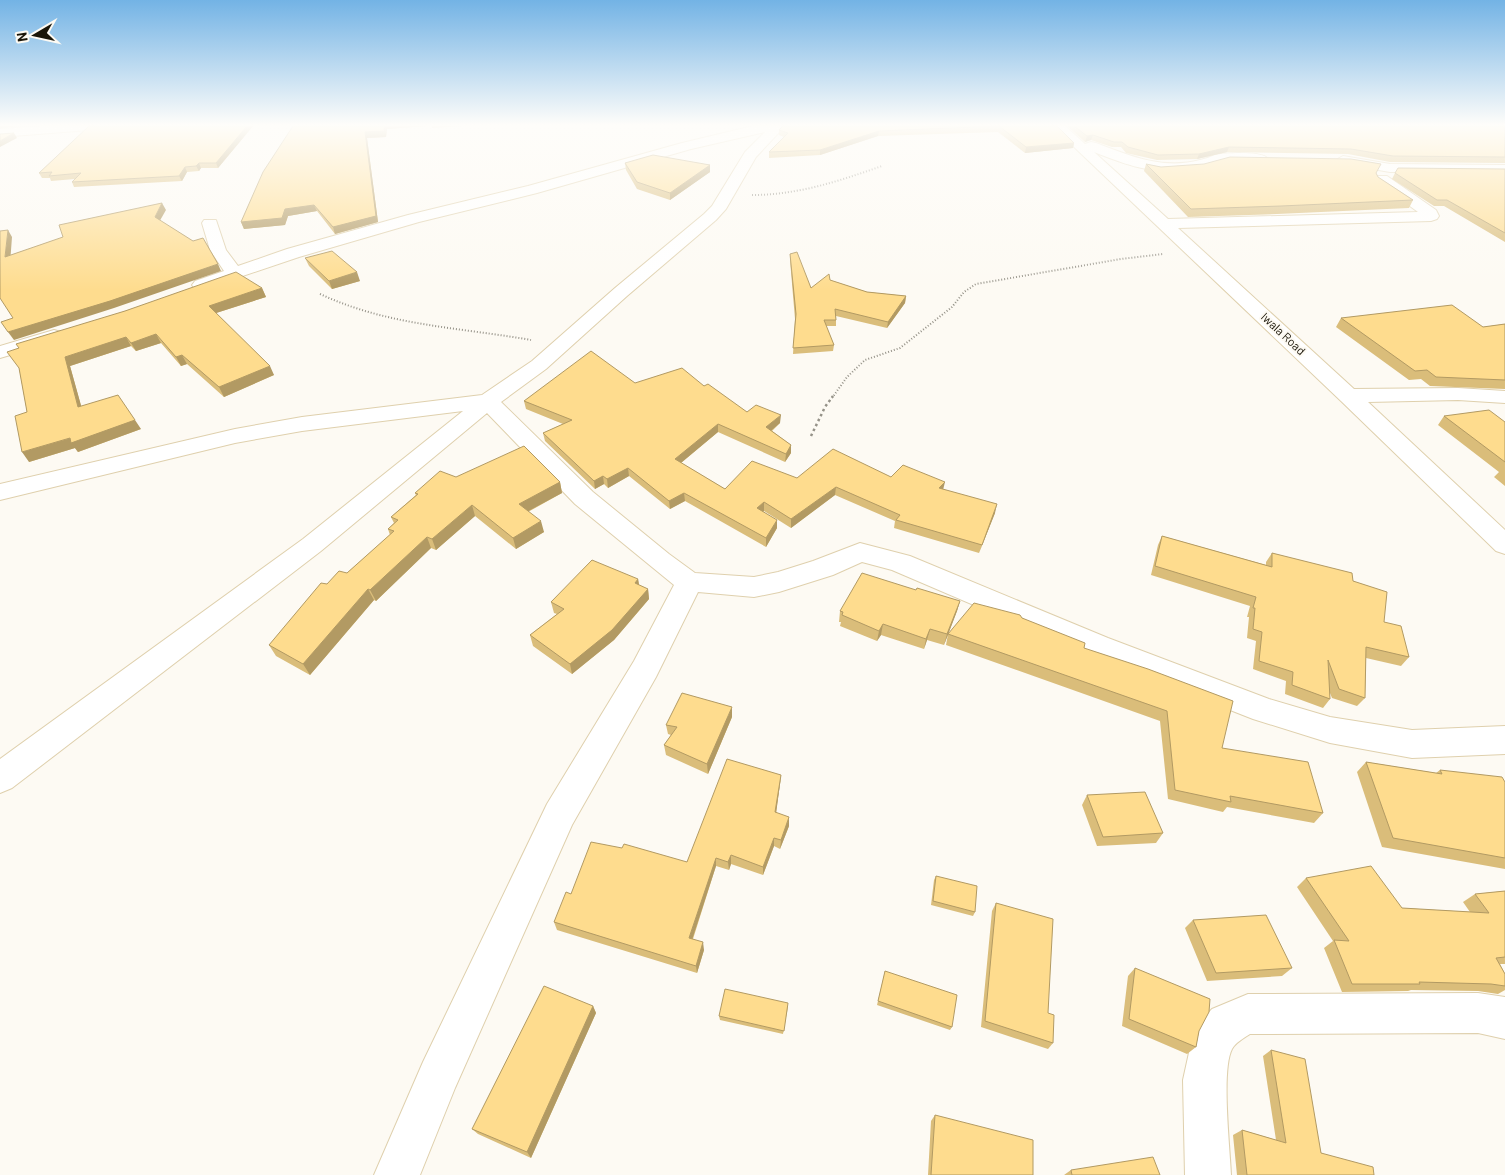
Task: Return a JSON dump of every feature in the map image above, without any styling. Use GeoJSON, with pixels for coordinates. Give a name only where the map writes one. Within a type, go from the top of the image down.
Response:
{"type":"FeatureCollection","features":[{"type":"Feature","properties":{"kind":"street"},"geometry":{"type":"LineString","coordinates":[[187,290],[293,253],[414,218],[564,181]]}},
{"type":"Feature","properties":{"kind":"street"},"geometry":{"type":"LineString","coordinates":[[0,778],[312,545],[488,401],[539,365],[710,217],[718,209],[735,181]]}},
{"type":"Feature","properties":{"kind":"street","name":"Iwala Road"},"geometry":{"type":"LineString","coordinates":[[1119,181],[1505,545]]}},
{"type":"Feature","properties":{"kind":"street"},"geometry":{"type":"LineString","coordinates":[[1165,224],[1430,216],[1430,213],[1382,181]]}},
{"type":"Feature","properties":{"kind":"street"},"geometry":{"type":"LineString","coordinates":[[210,223],[218,250],[234,273]]}},
{"type":"Feature","properties":{"kind":"street"},"geometry":{"type":"LineString","coordinates":[[0,352],[65,332]]}},
{"type":"Feature","properties":{"kind":"street"},"geometry":{"type":"LineString","coordinates":[[1349,396],[1458,394],[1505,397]]}},
{"type":"Feature","properties":{"kind":"street"},"geometry":{"type":"LineString","coordinates":[[0,492],[235,436],[302,424],[488,401]]}},
{"type":"Feature","properties":{"kind":"street"},"geometry":{"type":"LineString","coordinates":[[488,401],[584,498],[660,561],[689,582],[754,587],[779,582],[823,568],[860,552],[872,554],[910,566],[1098,646],[1264,710],[1330,730],[1412,744],[1505,740]]}},
{"type":"Feature","properties":{"kind":"street"},"geometry":{"type":"LineString","coordinates":[[397,1175],[438,1077],[559,816],[645,669],[689,582]]}},
{"type":"Feature","properties":{"kind":"street"},"geometry":{"type":"LineString","coordinates":[[1208,1175],[1205,1080],[1213,1039],[1227,1024],[1248,1014],[1478,1013],[1505,1018]]}},
{"type":"Feature","properties":{"kind":"path"},"geometry":{"type":"LineString","coordinates":[[727,194],[763,195],[793,193],[840,181]]}},
{"type":"Feature","properties":{"kind":"path"},"geometry":{"type":"LineString","coordinates":[[810,436],[825,407],[847,377],[865,360],[900,348],[952,307],[964,292],[976,284],[1121,259],[1194,251]]}},
{"type":"Feature","properties":{"kind":"path"},"geometry":{"type":"LineString","coordinates":[[320,294],[333,302],[369,315],[561,345]]}},
{"type":"Feature","properties":{"kind":"building"},"geometry":{"type":"Polygon","coordinates":[[[259,181],[371,181],[376,216],[333,227],[314,205],[285,209],[282,218],[241,222],[259,181]]]}},
{"type":"Feature","properties":{"kind":"building"},"geometry":{"type":"Polygon","coordinates":[[[636,181],[687,181],[670,193],[636,181]]]}},
{"type":"Feature","properties":{"kind":"building"},"geometry":{"type":"Polygon","coordinates":[[[1163,181],[1384,181],[1413,200],[1281,206],[1191,209],[1163,181]]]}},
{"type":"Feature","properties":{"kind":"building"},"geometry":{"type":"Polygon","coordinates":[[[1407,181],[1505,181],[1505,233],[1447,200],[1437,200],[1407,181]]]}},
{"type":"Feature","properties":{"kind":"building"},"geometry":{"type":"Polygon","coordinates":[[[162,203],[155,217],[193,241],[203,238],[218,264],[110,301],[8,332],[1,322],[13,318],[0,298],[0,231],[8,230],[5,257],[63,237],[59,225],[162,203]]]}},
{"type":"Feature","properties":{"kind":"building"},"geometry":{"type":"Polygon","coordinates":[[[332,251],[357,272],[329,281],[305,258],[332,251]]]}},
{"type":"Feature","properties":{"kind":"building"},"geometry":{"type":"Polygon","coordinates":[[[797,252],[811,288],[829,274],[830,280],[867,292],[906,296],[888,322],[835,309],[836,320],[824,320],[834,345],[793,348],[796,314],[790,254],[797,252]]]}},
{"type":"Feature","properties":{"kind":"building"},"geometry":{"type":"Polygon","coordinates":[[[236,272],[262,288],[209,306],[270,366],[219,387],[182,355],[176,357],[156,334],[131,343],[126,337],[65,357],[78,407],[118,395],[135,420],[71,443],[70,438],[22,452],[15,416],[27,412],[19,368],[7,352],[19,348],[16,344],[125,311],[236,272]]]}},
{"type":"Feature","properties":{"kind":"building"},"geometry":{"type":"Polygon","coordinates":[[[1452,305],[1483,327],[1505,324],[1505,380],[1436,377],[1427,370],[1415,371],[1341,318],[1452,305]]]}},
{"type":"Feature","properties":{"kind":"building"},"geometry":{"type":"Polygon","coordinates":[[[591,351],[635,383],[682,368],[704,386],[708,384],[747,412],[756,405],[781,415],[766,427],[791,445],[786,454],[718,424],[675,459],[725,489],[752,461],[797,478],[833,449],[891,477],[903,465],[945,482],[939,488],[997,504],[982,545],[896,520],[900,515],[836,487],[791,519],[764,502],[757,508],[777,520],[766,538],[684,493],[669,501],[628,468],[607,479],[603,476],[594,481],[543,433],[572,420],[524,401],[591,351]]]}},
{"type":"Feature","properties":{"kind":"building"},"geometry":{"type":"Polygon","coordinates":[[[1489,410],[1505,422],[1505,462],[1444,416],[1489,410]]]}},
{"type":"Feature","properties":{"kind":"building"},"geometry":{"type":"Polygon","coordinates":[[[524,446],[560,482],[519,504],[541,521],[513,538],[472,505],[432,539],[427,537],[370,590],[368,589],[303,664],[269,645],[321,583],[327,584],[339,571],[347,573],[394,531],[388,529],[398,520],[391,517],[418,494],[415,493],[440,471],[456,477],[524,446]]]}},
{"type":"Feature","properties":{"kind":"building"},"geometry":{"type":"Polygon","coordinates":[[[1162,536],[1272,567],[1272,553],[1352,573],[1353,581],[1387,592],[1384,622],[1401,626],[1409,657],[1366,647],[1365,698],[1339,689],[1328,660],[1330,699],[1292,685],[1293,672],[1259,661],[1262,632],[1253,629],[1255,608],[1253,608],[1256,597],[1155,566],[1162,536]]]}},
{"type":"Feature","properties":{"kind":"building"},"geometry":{"type":"Polygon","coordinates":[[[592,560],[638,579],[635,583],[648,589],[612,630],[570,664],[530,635],[564,609],[551,602],[592,560]]]}},
{"type":"Feature","properties":{"kind":"building"},"geometry":{"type":"Polygon","coordinates":[[[862,573],[916,590],[917,588],[960,601],[947,634],[930,629],[926,639],[883,624],[879,631],[842,615],[843,612],[840,611],[862,573]]]}},
{"type":"Feature","properties":{"kind":"building"},"geometry":{"type":"Polygon","coordinates":[[[974,603],[1020,615],[1022,618],[1085,643],[1084,648],[1148,669],[1233,701],[1222,748],[1308,762],[1323,813],[1230,796],[1231,802],[1175,790],[1167,711],[948,634],[974,603]]]}},
{"type":"Feature","properties":{"kind":"building"},"geometry":{"type":"Polygon","coordinates":[[[682,693],[732,707],[707,764],[664,745],[677,727],[666,725],[682,693]]]}},
{"type":"Feature","properties":{"kind":"building"},"geometry":{"type":"Polygon","coordinates":[[[727,759],[781,775],[775,812],[789,817],[781,840],[774,838],[763,867],[731,855],[728,862],[716,858],[689,938],[703,942],[696,966],[554,922],[566,892],[571,894],[591,842],[622,848],[624,844],[687,862],[727,759]]]}},
{"type":"Feature","properties":{"kind":"building"},"geometry":{"type":"Polygon","coordinates":[[[1366,762],[1442,774],[1440,770],[1502,777],[1505,782],[1505,858],[1393,838],[1366,762]]]}},
{"type":"Feature","properties":{"kind":"building"},"geometry":{"type":"Polygon","coordinates":[[[1145,792],[1163,833],[1103,837],[1087,795],[1145,792]]]}},
{"type":"Feature","properties":{"kind":"building"},"geometry":{"type":"Polygon","coordinates":[[[1371,866],[1402,908],[1489,913],[1475,894],[1505,891],[1505,957],[1496,958],[1505,974],[1505,986],[1419,982],[1420,984],[1352,984],[1334,940],[1349,941],[1306,878],[1371,866]]]}},
{"type":"Feature","properties":{"kind":"building"},"geometry":{"type":"Polygon","coordinates":[[[936,876],[977,886],[975,912],[933,901],[936,876]]]}},
{"type":"Feature","properties":{"kind":"building"},"geometry":{"type":"Polygon","coordinates":[[[996,903],[1053,919],[1048,1013],[1054,1015],[1053,1043],[985,1021],[996,903]]]}},
{"type":"Feature","properties":{"kind":"building"},"geometry":{"type":"Polygon","coordinates":[[[1266,915],[1292,968],[1216,973],[1193,920],[1266,915]]]}},
{"type":"Feature","properties":{"kind":"building"},"geometry":{"type":"Polygon","coordinates":[[[1135,968],[1210,999],[1209,1012],[1199,1031],[1196,1047],[1129,1019],[1135,968]]]}},
{"type":"Feature","properties":{"kind":"building"},"geometry":{"type":"Polygon","coordinates":[[[885,971],[957,995],[952,1027],[878,1001],[885,971]]]}},
{"type":"Feature","properties":{"kind":"building"},"geometry":{"type":"Polygon","coordinates":[[[544,986],[593,1006],[527,1152],[472,1129],[544,986]]]}},
{"type":"Feature","properties":{"kind":"building"},"geometry":{"type":"Polygon","coordinates":[[[725,989],[788,1003],[784,1031],[719,1016],[725,989]]]}},
{"type":"Feature","properties":{"kind":"building"},"geometry":{"type":"Polygon","coordinates":[[[1271,1050],[1305,1059],[1321,1153],[1373,1167],[1374,1175],[1247,1175],[1242,1130],[1286,1143],[1271,1050]]]}},
{"type":"Feature","properties":{"kind":"building"},"geometry":{"type":"Polygon","coordinates":[[[935,1115],[1033,1140],[1033,1175],[931,1175],[935,1115]]]}},
{"type":"Feature","properties":{"kind":"building"},"geometry":{"type":"Polygon","coordinates":[[[1153,1157],[1160,1175],[1072,1175],[1071,1170],[1153,1157]]]}}]}
